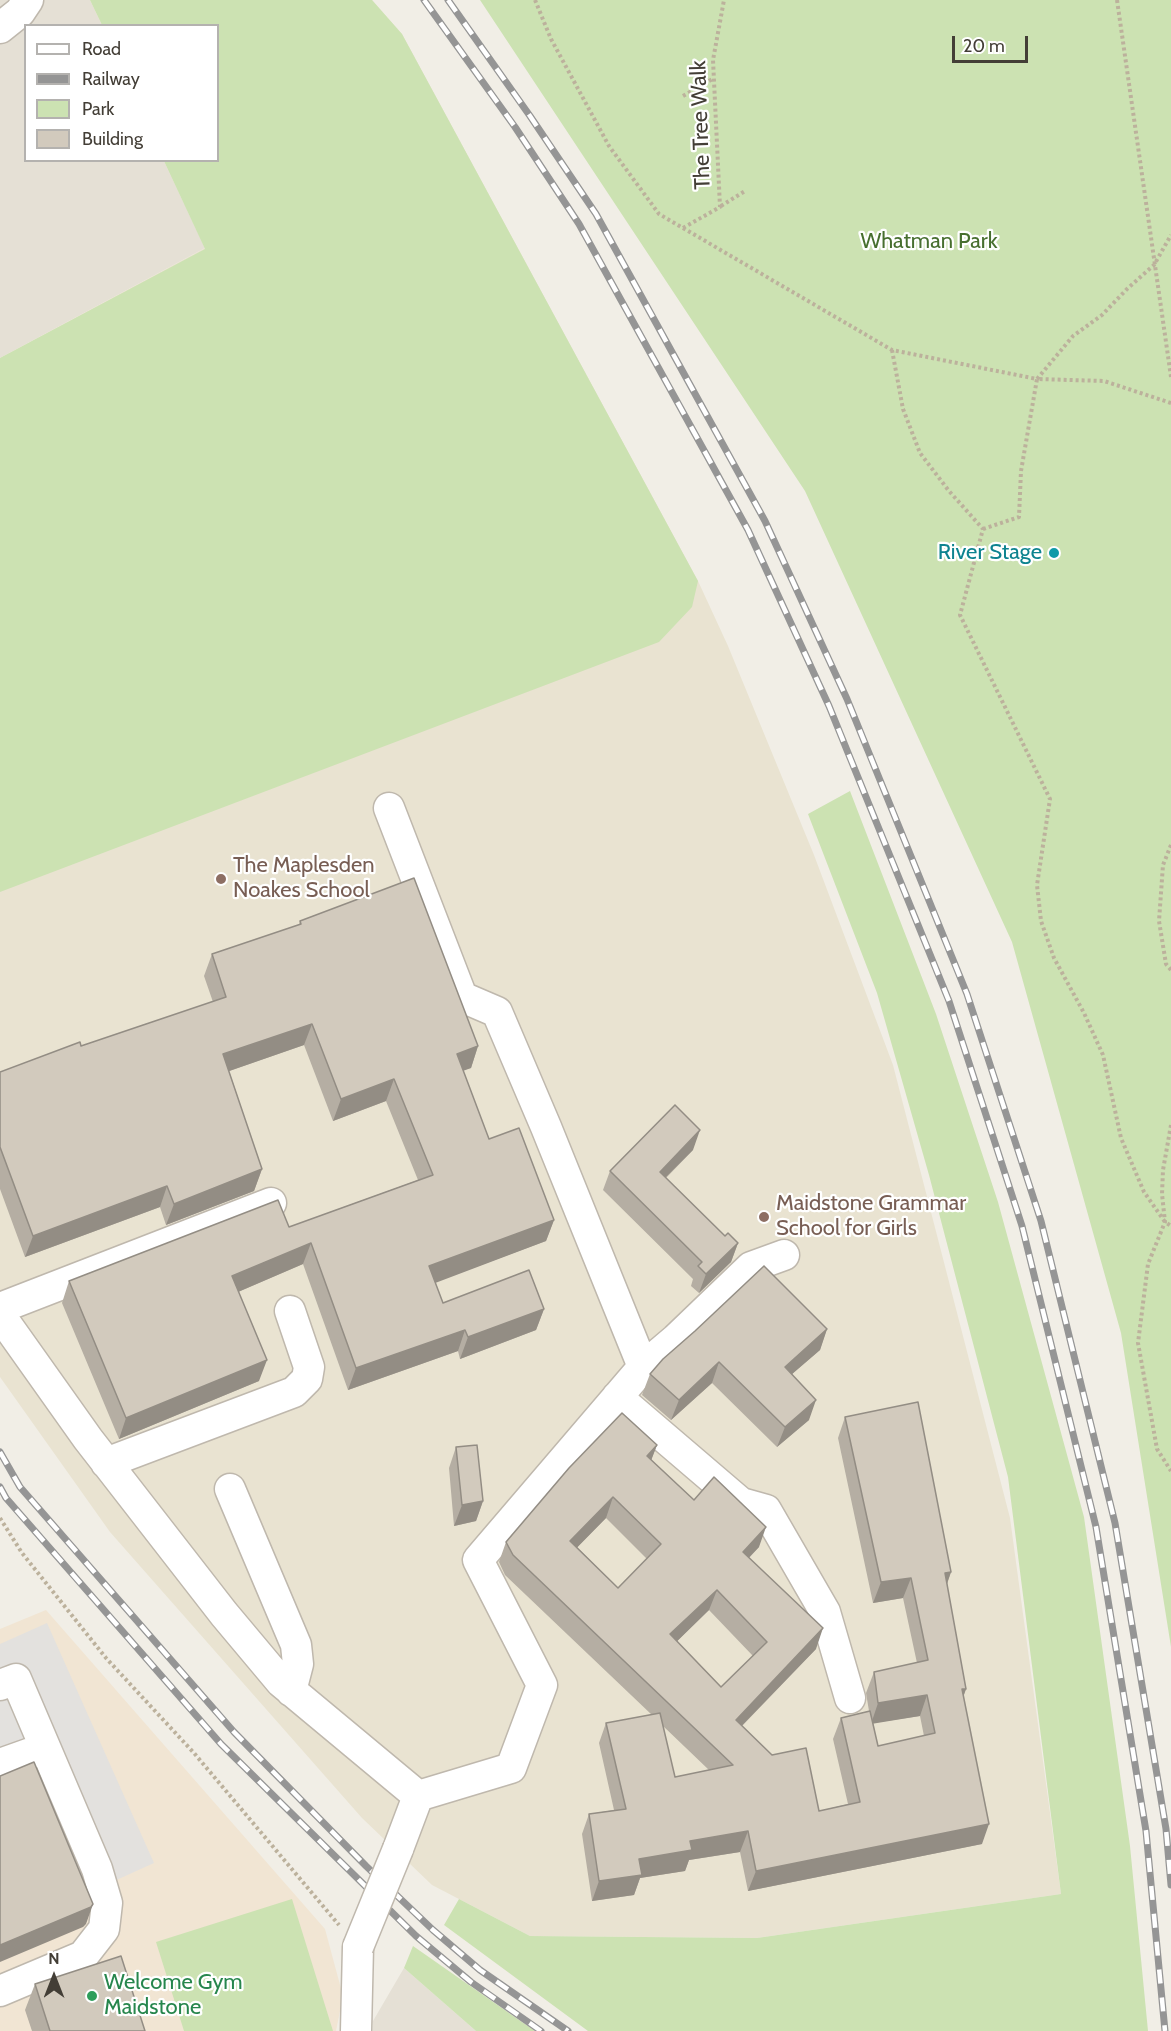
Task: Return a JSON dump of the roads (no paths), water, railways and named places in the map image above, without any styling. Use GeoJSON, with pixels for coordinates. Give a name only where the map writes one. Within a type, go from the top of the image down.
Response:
{"type":"FeatureCollection","features":[{"type":"Feature","properties":{"kind":"street"},"geometry":{"type":"LineString","coordinates":[[0,28],[20,12],[28,0]]}},
{"type":"Feature","properties":{"kind":"street"},"geometry":{"type":"LineString","coordinates":[[389,808],[462,997],[497,1012],[643,1367]]}},
{"type":"Feature","properties":{"kind":"street"},"geometry":{"type":"LineString","coordinates":[[0,1308],[271,1203]]}},
{"type":"Feature","properties":{"kind":"street"},"geometry":{"type":"LineString","coordinates":[[418,1796],[511,1767],[542,1685],[478,1560],[643,1367],[676,1339],[751,1267],[784,1255]]}},
{"type":"Feature","properties":{"kind":"street"},"geometry":{"type":"LineString","coordinates":[[106,1463],[294,1392],[307,1379],[309,1367],[290,1311]]}},
{"type":"Feature","properties":{"kind":"street"},"geometry":{"type":"LineString","coordinates":[[0,1315],[106,1463],[224,1614],[281,1682],[418,1796]]}},
{"type":"Feature","properties":{"kind":"street"},"geometry":{"type":"LineString","coordinates":[[617,1397],[741,1503],[766,1510],[825,1612],[850,1698]]}},
{"type":"Feature","properties":{"kind":"street"},"geometry":{"type":"LineString","coordinates":[[230,1489],[296,1645],[298,1664],[291,1691]]}},
{"type":"Feature","properties":{"kind":"street"},"geometry":{"type":"LineString","coordinates":[[0,1685],[16,1679],[97,1869],[107,1903],[104,1929],[83,1956],[0,1991]]}},
{"type":"Feature","properties":{"kind":"street"},"geometry":{"type":"LineString","coordinates":[[0,1764],[45,1748]]}},
{"type":"Feature","properties":{"kind":"street"},"geometry":{"type":"LineString","coordinates":[[356,2031],[358,1947],[418,1796]]}},
{"type":"Feature","properties":{"kind":"railway"},"geometry":{"type":"LineString","coordinates":[[424,0],[515,127],[579,224],[748,530],[829,706],[949,1001],[1022,1226],[1096,1527],[1146,1831],[1165,2031]]}},
{"type":"Feature","properties":{"kind":"railway"},"geometry":{"type":"LineString","coordinates":[[448,0],[596,214],[765,521],[847,699],[967,994],[1041,1221],[1115,1523],[1166,1829],[1171,1885]]}},
{"type":"Feature","properties":{"kind":"railway"},"geometry":{"type":"LineString","coordinates":[[0,1452],[20,1487],[234,1732],[366,1866],[433,1930],[480,1970],[568,2031]]}},
{"type":"Feature","properties":{"kind":"railway"},"geometry":{"type":"LineString","coordinates":[[0,1487],[6,1498],[221,1744],[416,1936],[471,1982],[541,2031]]}},
{"type":"Feature","properties":{"kind":"place","name":"River Stage"},"geometry":{"type":"Point","coordinates":[1054,553]}},
{"type":"Feature","properties":{"kind":"place","name":"The Maplesden Noakes School"},"geometry":{"type":"Point","coordinates":[221,879]}},
{"type":"Feature","properties":{"kind":"place","name":"Maidstone Grammar School for Girls"},"geometry":{"type":"Point","coordinates":[764,1217]}},
{"type":"Feature","properties":{"kind":"place","name":"Welcome Gym Maidstone"},"geometry":{"type":"Point","coordinates":[92,1996]}},
{"type":"Feature","properties":{"kind":"park label","name":"Whatman Park"},"geometry":{"type":"Point","coordinates":[929,242]}}]}
